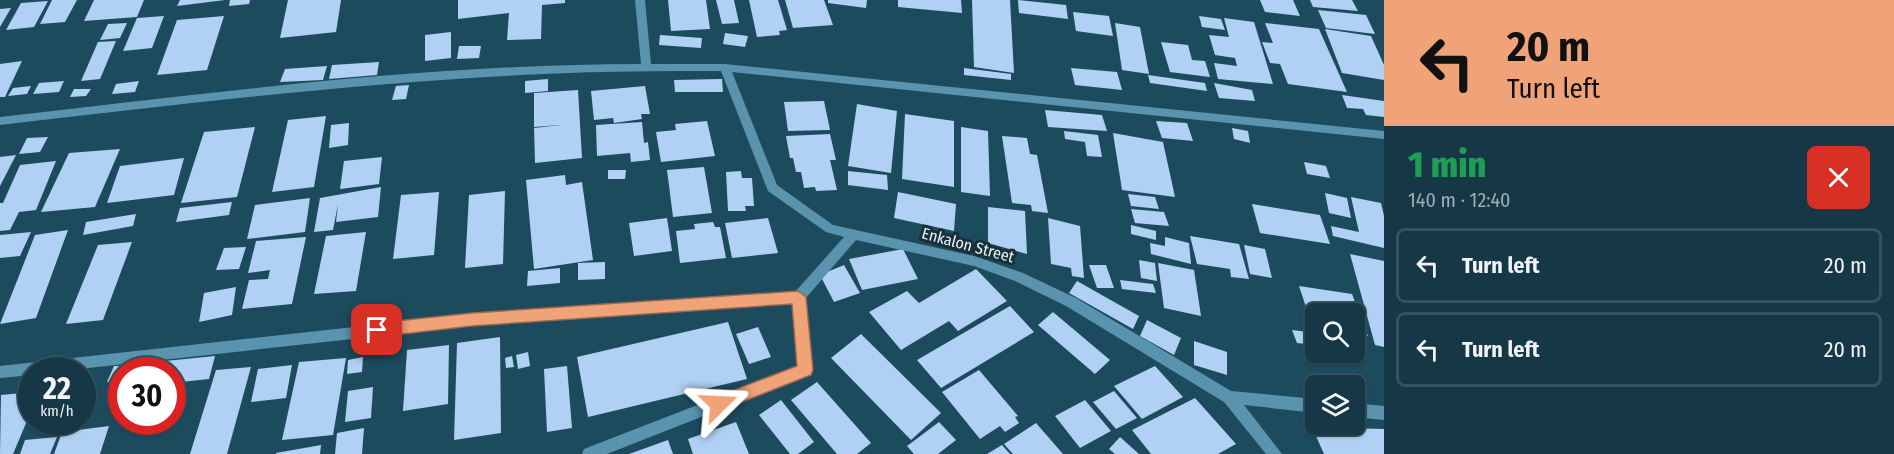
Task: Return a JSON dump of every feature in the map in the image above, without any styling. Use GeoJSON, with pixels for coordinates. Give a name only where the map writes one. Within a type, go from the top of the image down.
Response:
{"type":"FeatureCollection","features":[{"type":"Feature","properties":{"kind":"street"},"geometry":{"type":"LineString","coordinates":[[640,0],[645,66]]}},
{"type":"Feature","properties":{"kind":"street"},"geometry":{"type":"LineString","coordinates":[[0,121],[346,82],[645,66],[725,68],[1384,135]]}},
{"type":"Feature","properties":{"kind":"street","name":"Enkalon Street"},"geometry":{"type":"LineString","coordinates":[[725,68],[772,188],[830,229],[974,261],[1019,277],[1071,302],[1229,397],[1275,454]]}},
{"type":"Feature","properties":{"kind":"street"},"geometry":{"type":"LineString","coordinates":[[0,372],[472,320],[798,297],[854,234]]}},
{"type":"Feature","properties":{"kind":"street"},"geometry":{"type":"LineString","coordinates":[[589,454],[806,370],[798,297]]}},
{"type":"Feature","properties":{"kind":"street"},"geometry":{"type":"LineString","coordinates":[[1229,397],[1305,405]]}},
{"type":"Feature","properties":{"kind":"street"},"geometry":{"type":"LineString","coordinates":[[1365,411],[1384,413]]}},
{"type":"Feature","properties":{"kind":"building"},"geometry":{"type":"Polygon","coordinates":[[[52,0],[77,0],[65,22],[40,24],[52,0]]]}},
{"type":"Feature","properties":{"kind":"building"},"geometry":{"type":"Polygon","coordinates":[[[94,0],[144,0],[137,17],[84,21],[94,0]]]}},
{"type":"Feature","properties":{"kind":"building"},"geometry":{"type":"Polygon","coordinates":[[[180,0],[225,0],[177,6],[180,0]]]}},
{"type":"Feature","properties":{"kind":"building"},"geometry":{"type":"Polygon","coordinates":[[[230,0],[250,0],[249,4],[229,6],[230,0]]]}},
{"type":"Feature","properties":{"kind":"building"},"geometry":{"type":"Polygon","coordinates":[[[288,0],[341,0],[336,32],[280,38],[288,0]]]}},
{"type":"Feature","properties":{"kind":"building"},"geometry":{"type":"Polygon","coordinates":[[[458,0],[565,0],[565,3],[542,5],[541,39],[507,40],[509,13],[458,19],[458,0]]]}},
{"type":"Feature","properties":{"kind":"building"},"geometry":{"type":"Polygon","coordinates":[[[668,0],[706,0],[710,29],[671,31],[668,0]]]}},
{"type":"Feature","properties":{"kind":"building"},"geometry":{"type":"Polygon","coordinates":[[[716,0],[734,0],[739,23],[722,24],[716,0]]]}},
{"type":"Feature","properties":{"kind":"building"},"geometry":{"type":"Polygon","coordinates":[[[749,0],[778,0],[787,30],[779,31],[780,35],[757,37],[749,0]]]}},
{"type":"Feature","properties":{"kind":"building"},"geometry":{"type":"Polygon","coordinates":[[[785,0],[824,0],[833,25],[793,28],[785,0]]]}},
{"type":"Feature","properties":{"kind":"building"},"geometry":{"type":"Polygon","coordinates":[[[828,0],[867,0],[866,8],[828,3],[828,0]]]}},
{"type":"Feature","properties":{"kind":"building"},"geometry":{"type":"Polygon","coordinates":[[[898,0],[961,0],[962,13],[898,7],[898,0]]]}},
{"type":"Feature","properties":{"kind":"building"},"geometry":{"type":"Polygon","coordinates":[[[972,0],[1010,0],[1014,73],[974,67],[972,0]]]}},
{"type":"Feature","properties":{"kind":"building"},"geometry":{"type":"Polygon","coordinates":[[[1018,0],[1066,5],[1068,19],[1019,13],[1018,0]]]}},
{"type":"Feature","properties":{"kind":"building"},"geometry":{"type":"Polygon","coordinates":[[[1260,0],[1293,0],[1300,16],[1265,12],[1260,0]]]}},
{"type":"Feature","properties":{"kind":"building"},"geometry":{"type":"Polygon","coordinates":[[[1310,0],[1352,0],[1358,11],[1313,7],[1310,0]]]}},
{"type":"Feature","properties":{"kind":"building"},"geometry":{"type":"Polygon","coordinates":[[[48,1],[34,27],[6,30],[21,3],[48,1]]]}},
{"type":"Feature","properties":{"kind":"building"},"geometry":{"type":"Polygon","coordinates":[[[11,8],[0,27],[0,9],[11,8]]]}},
{"type":"Feature","properties":{"kind":"building"},"geometry":{"type":"Polygon","coordinates":[[[1318,10],[1366,15],[1375,34],[1326,28],[1318,10]]]}},
{"type":"Feature","properties":{"kind":"building"},"geometry":{"type":"Polygon","coordinates":[[[1073,12],[1109,16],[1113,36],[1076,31],[1073,12]]]}},
{"type":"Feature","properties":{"kind":"building"},"geometry":{"type":"Polygon","coordinates":[[[164,16],[152,48],[123,51],[137,18],[164,16]]]}},
{"type":"Feature","properties":{"kind":"building"},"geometry":{"type":"Polygon","coordinates":[[[224,16],[207,70],[157,75],[177,20],[224,16]]]}},
{"type":"Feature","properties":{"kind":"building"},"geometry":{"type":"Polygon","coordinates":[[[1199,16],[1221,19],[1225,30],[1202,27],[1199,16]]]}},
{"type":"Feature","properties":{"kind":"building"},"geometry":{"type":"Polygon","coordinates":[[[1224,18],[1254,22],[1273,84],[1218,79],[1214,63],[1237,66],[1235,58],[1215,55],[1209,35],[1229,37],[1224,18]]]}},
{"type":"Feature","properties":{"kind":"building"},"geometry":{"type":"Polygon","coordinates":[[[127,23],[120,38],[100,40],[108,24],[127,23]]]}},
{"type":"Feature","properties":{"kind":"building"},"geometry":{"type":"Polygon","coordinates":[[[1115,23],[1140,27],[1149,74],[1122,70],[1115,23]]]}},
{"type":"Feature","properties":{"kind":"building"},"geometry":{"type":"Polygon","coordinates":[[[1265,23],[1319,29],[1347,92],[1288,84],[1280,64],[1270,63],[1262,42],[1273,43],[1265,23]]]}},
{"type":"Feature","properties":{"kind":"building"},"geometry":{"type":"Polygon","coordinates":[[[1325,29],[1371,36],[1384,65],[1384,80],[1342,73],[1325,29]]]}},
{"type":"Feature","properties":{"kind":"building"},"geometry":{"type":"Polygon","coordinates":[[[451,32],[451,58],[425,61],[425,35],[451,32]]]}},
{"type":"Feature","properties":{"kind":"building"},"geometry":{"type":"Polygon","coordinates":[[[725,33],[748,36],[745,47],[723,44],[725,33]]]}},
{"type":"Feature","properties":{"kind":"building"},"geometry":{"type":"Polygon","coordinates":[[[660,35],[702,38],[701,48],[659,45],[660,35]]]}},
{"type":"Feature","properties":{"kind":"building"},"geometry":{"type":"Polygon","coordinates":[[[116,41],[100,79],[81,81],[98,42],[116,41]]]}},
{"type":"Feature","properties":{"kind":"building"},"geometry":{"type":"Polygon","coordinates":[[[1161,42],[1188,45],[1192,60],[1205,61],[1210,77],[1170,72],[1161,42]]]}},
{"type":"Feature","properties":{"kind":"building"},"geometry":{"type":"Polygon","coordinates":[[[459,46],[481,46],[479,58],[457,59],[459,46]]]}},
{"type":"Feature","properties":{"kind":"building"},"geometry":{"type":"Polygon","coordinates":[[[22,61],[5,97],[0,97],[0,64],[22,61]]]}},
{"type":"Feature","properties":{"kind":"building"},"geometry":{"type":"Polygon","coordinates":[[[379,62],[377,75],[329,79],[332,65],[379,62]]]}},
{"type":"Feature","properties":{"kind":"building"},"geometry":{"type":"Polygon","coordinates":[[[327,66],[323,80],[280,82],[285,69],[327,66]]]}},
{"type":"Feature","properties":{"kind":"building"},"geometry":{"type":"Polygon","coordinates":[[[964,68],[1011,74],[1011,80],[964,75],[964,68]]]}},
{"type":"Feature","properties":{"kind":"building"},"geometry":{"type":"Polygon","coordinates":[[[1071,68],[1117,72],[1122,90],[1075,85],[1071,68]]]}},
{"type":"Feature","properties":{"kind":"building"},"geometry":{"type":"Polygon","coordinates":[[[1148,75],[1205,83],[1207,91],[1150,83],[1148,75]]]}},
{"type":"Feature","properties":{"kind":"building"},"geometry":{"type":"Polygon","coordinates":[[[548,79],[548,91],[525,93],[525,81],[548,79]]]}},
{"type":"Feature","properties":{"kind":"building"},"geometry":{"type":"Polygon","coordinates":[[[722,79],[723,92],[675,92],[674,80],[722,79]]]}},
{"type":"Feature","properties":{"kind":"building"},"geometry":{"type":"Polygon","coordinates":[[[64,81],[59,92],[33,94],[39,83],[64,81]]]}},
{"type":"Feature","properties":{"kind":"building"},"geometry":{"type":"Polygon","coordinates":[[[139,81],[135,92],[112,94],[116,84],[139,81]]]}},
{"type":"Feature","properties":{"kind":"building"},"geometry":{"type":"Polygon","coordinates":[[[1214,83],[1252,90],[1255,101],[1219,98],[1214,83]]]}},
{"type":"Feature","properties":{"kind":"building"},"geometry":{"type":"Polygon","coordinates":[[[409,85],[406,99],[392,100],[396,86],[409,85]]]}},
{"type":"Feature","properties":{"kind":"building"},"geometry":{"type":"Polygon","coordinates":[[[31,86],[27,94],[8,96],[13,88],[31,86]]]}},
{"type":"Feature","properties":{"kind":"building"},"geometry":{"type":"Polygon","coordinates":[[[645,86],[650,114],[641,114],[642,119],[614,123],[613,118],[594,120],[591,91],[645,86]]]}},
{"type":"Feature","properties":{"kind":"building"},"geometry":{"type":"Polygon","coordinates":[[[74,89],[91,89],[86,96],[70,97],[74,89]]]}},
{"type":"Feature","properties":{"kind":"building"},"geometry":{"type":"Polygon","coordinates":[[[578,90],[582,158],[535,163],[534,128],[561,125],[534,127],[534,93],[578,90]]]}},
{"type":"Feature","properties":{"kind":"building"},"geometry":{"type":"Polygon","coordinates":[[[1342,95],[1384,101],[1384,117],[1366,115],[1363,109],[1347,108],[1342,95]]]}},
{"type":"Feature","properties":{"kind":"building"},"geometry":{"type":"Polygon","coordinates":[[[824,101],[830,130],[788,131],[784,102],[824,101]]]}},
{"type":"Feature","properties":{"kind":"building"},"geometry":{"type":"Polygon","coordinates":[[[857,104],[897,111],[891,173],[848,166],[857,104]]]}},
{"type":"Feature","properties":{"kind":"building"},"geometry":{"type":"Polygon","coordinates":[[[1045,110],[1102,115],[1107,131],[1048,127],[1045,110]]]}},
{"type":"Feature","properties":{"kind":"building"},"geometry":{"type":"Polygon","coordinates":[[[905,114],[954,121],[954,187],[902,179],[905,114]]]}},
{"type":"Feature","properties":{"kind":"building"},"geometry":{"type":"Polygon","coordinates":[[[326,116],[314,187],[272,192],[288,120],[326,116]]]}},
{"type":"Feature","properties":{"kind":"building"},"geometry":{"type":"Polygon","coordinates":[[[707,121],[715,156],[661,162],[656,132],[676,130],[675,124],[707,121]]]}},
{"type":"Feature","properties":{"kind":"building"},"geometry":{"type":"Polygon","coordinates":[[[1156,121],[1187,123],[1193,141],[1162,138],[1156,121]]]}},
{"type":"Feature","properties":{"kind":"building"},"geometry":{"type":"Polygon","coordinates":[[[642,122],[644,143],[648,142],[650,160],[631,162],[630,153],[597,156],[596,125],[642,122]]]}},
{"type":"Feature","properties":{"kind":"building"},"geometry":{"type":"Polygon","coordinates":[[[349,123],[348,145],[329,148],[331,125],[349,123]]]}},
{"type":"Feature","properties":{"kind":"building"},"geometry":{"type":"Polygon","coordinates":[[[255,127],[237,197],[181,203],[204,132],[255,127]]]}},
{"type":"Feature","properties":{"kind":"building"},"geometry":{"type":"Polygon","coordinates":[[[961,127],[988,131],[990,196],[961,192],[961,127]]]}},
{"type":"Feature","properties":{"kind":"building"},"geometry":{"type":"Polygon","coordinates":[[[1232,128],[1248,131],[1250,143],[1234,139],[1232,128]]]}},
{"type":"Feature","properties":{"kind":"building"},"geometry":{"type":"Polygon","coordinates":[[[1064,131],[1098,135],[1102,157],[1087,156],[1085,142],[1065,139],[1064,131]]]}},
{"type":"Feature","properties":{"kind":"building"},"geometry":{"type":"Polygon","coordinates":[[[1113,133],[1163,142],[1175,197],[1122,190],[1113,133]]]}},
{"type":"Feature","properties":{"kind":"building"},"geometry":{"type":"Polygon","coordinates":[[[830,134],[836,160],[830,160],[837,190],[816,191],[815,187],[804,188],[801,172],[796,172],[793,158],[790,158],[786,136],[830,134]]]}},
{"type":"Feature","properties":{"kind":"building"},"geometry":{"type":"Polygon","coordinates":[[[1002,136],[1027,138],[1030,154],[1037,155],[1048,213],[1032,211],[1031,205],[1012,203],[1002,136]]]}},
{"type":"Feature","properties":{"kind":"building"},"geometry":{"type":"Polygon","coordinates":[[[48,137],[40,152],[19,154],[27,138],[48,137]]]}},
{"type":"Feature","properties":{"kind":"building"},"geometry":{"type":"Polygon","coordinates":[[[120,149],[95,207],[41,212],[69,153],[120,149]]]}},
{"type":"Feature","properties":{"kind":"building"},"geometry":{"type":"Polygon","coordinates":[[[16,155],[0,186],[0,157],[16,155]]]}},
{"type":"Feature","properties":{"kind":"building"},"geometry":{"type":"Polygon","coordinates":[[[382,157],[379,184],[340,189],[344,161],[382,157]]]}},
{"type":"Feature","properties":{"kind":"building"},"geometry":{"type":"Polygon","coordinates":[[[184,158],[174,195],[107,203],[120,166],[184,158]]]}},
{"type":"Feature","properties":{"kind":"building"},"geometry":{"type":"Polygon","coordinates":[[[56,161],[36,210],[19,212],[10,230],[0,231],[0,203],[3,203],[20,165],[56,161]]]}},
{"type":"Feature","properties":{"kind":"building"},"geometry":{"type":"Polygon","coordinates":[[[1304,162],[1326,166],[1330,178],[1307,174],[1304,162]]]}},
{"type":"Feature","properties":{"kind":"building"},"geometry":{"type":"Polygon","coordinates":[[[704,167],[712,213],[673,217],[667,170],[704,167]]]}},
{"type":"Feature","properties":{"kind":"building"},"geometry":{"type":"Polygon","coordinates":[[[608,170],[626,170],[625,179],[608,179],[608,170]]]}},
{"type":"Feature","properties":{"kind":"building"},"geometry":{"type":"Polygon","coordinates":[[[741,171],[742,178],[752,178],[754,206],[745,206],[746,211],[728,211],[726,172],[741,171]]]}},
{"type":"Feature","properties":{"kind":"building"},"geometry":{"type":"Polygon","coordinates":[[[848,171],[887,175],[888,190],[848,185],[848,171]]]}},
{"type":"Feature","properties":{"kind":"building"},"geometry":{"type":"Polygon","coordinates":[[[565,175],[566,185],[582,182],[593,260],[534,269],[526,180],[565,175]]]}},
{"type":"Feature","properties":{"kind":"building"},"geometry":{"type":"Polygon","coordinates":[[[381,187],[378,217],[336,222],[338,204],[333,230],[314,232],[320,198],[381,187]]]}},
{"type":"Feature","properties":{"kind":"building"},"geometry":{"type":"Polygon","coordinates":[[[505,191],[503,264],[465,268],[469,195],[505,191]]]}},
{"type":"Feature","properties":{"kind":"building"},"geometry":{"type":"Polygon","coordinates":[[[439,192],[434,255],[393,259],[401,195],[439,192]]]}},
{"type":"Feature","properties":{"kind":"building"},"geometry":{"type":"Polygon","coordinates":[[[898,192],[956,204],[954,231],[894,218],[898,192]]]}},
{"type":"Feature","properties":{"kind":"building"},"geometry":{"type":"Polygon","coordinates":[[[1325,193],[1347,198],[1351,218],[1329,213],[1325,193]]]}},
{"type":"Feature","properties":{"kind":"building"},"geometry":{"type":"Polygon","coordinates":[[[1128,194],[1155,197],[1159,209],[1131,206],[1128,194]]]}},
{"type":"Feature","properties":{"kind":"building"},"geometry":{"type":"Polygon","coordinates":[[[1351,197],[1381,203],[1384,216],[1384,248],[1333,236],[1331,226],[1359,232],[1351,197]]]}},
{"type":"Feature","properties":{"kind":"building"},"geometry":{"type":"Polygon","coordinates":[[[310,198],[305,232],[247,239],[255,205],[310,198]]]}},
{"type":"Feature","properties":{"kind":"building"},"geometry":{"type":"Polygon","coordinates":[[[232,202],[229,215],[176,222],[180,208],[232,202]]]}},
{"type":"Feature","properties":{"kind":"building"},"geometry":{"type":"Polygon","coordinates":[[[1252,204],[1320,215],[1330,244],[1260,233],[1252,204]]]}},
{"type":"Feature","properties":{"kind":"building"},"geometry":{"type":"Polygon","coordinates":[[[988,207],[1025,211],[1027,254],[988,243],[988,207]]]}},
{"type":"Feature","properties":{"kind":"building"},"geometry":{"type":"Polygon","coordinates":[[[1131,209],[1164,212],[1169,226],[1135,223],[1131,209]]]}},
{"type":"Feature","properties":{"kind":"building"},"geometry":{"type":"Polygon","coordinates":[[[136,214],[133,226],[83,235],[86,222],[136,214]]]}},
{"type":"Feature","properties":{"kind":"building"},"geometry":{"type":"Polygon","coordinates":[[[667,218],[672,251],[634,256],[629,223],[667,218]]]}},
{"type":"Feature","properties":{"kind":"building"},"geometry":{"type":"Polygon","coordinates":[[[768,218],[778,253],[732,258],[725,223],[768,218]]]}},
{"type":"Feature","properties":{"kind":"building"},"geometry":{"type":"Polygon","coordinates":[[[1048,218],[1080,226],[1084,278],[1072,276],[1071,268],[1051,264],[1048,218]]]}},
{"type":"Feature","properties":{"kind":"building"},"geometry":{"type":"Polygon","coordinates":[[[713,222],[715,227],[720,227],[726,258],[680,263],[676,231],[695,229],[694,224],[713,222]]]}},
{"type":"Feature","properties":{"kind":"building"},"geometry":{"type":"Polygon","coordinates":[[[1131,225],[1156,231],[1156,240],[1131,234],[1131,225]]]}},
{"type":"Feature","properties":{"kind":"building"},"geometry":{"type":"Polygon","coordinates":[[[68,230],[36,318],[0,324],[35,235],[68,230]]]}},
{"type":"Feature","properties":{"kind":"building"},"geometry":{"type":"Polygon","coordinates":[[[31,232],[20,256],[0,258],[0,235],[31,232]]]}},
{"type":"Feature","properties":{"kind":"building"},"geometry":{"type":"Polygon","coordinates":[[[366,232],[356,291],[314,294],[326,236],[366,232]]]}},
{"type":"Feature","properties":{"kind":"building"},"geometry":{"type":"Polygon","coordinates":[[[1190,236],[1239,244],[1249,279],[1231,277],[1230,269],[1197,264],[1190,236]]]}},
{"type":"Feature","properties":{"kind":"building"},"geometry":{"type":"Polygon","coordinates":[[[306,237],[292,304],[242,309],[249,280],[268,279],[270,270],[248,273],[256,241],[306,237]]]}},
{"type":"Feature","properties":{"kind":"building"},"geometry":{"type":"Polygon","coordinates":[[[1165,237],[1189,243],[1191,264],[1151,254],[1150,243],[1165,246],[1165,237]]]}},
{"type":"Feature","properties":{"kind":"building"},"geometry":{"type":"Polygon","coordinates":[[[132,242],[103,320],[66,324],[98,245],[132,242]]]}},
{"type":"Feature","properties":{"kind":"building"},"geometry":{"type":"Polygon","coordinates":[[[1244,245],[1265,249],[1272,278],[1250,274],[1244,245]]]}},
{"type":"Feature","properties":{"kind":"building"},"geometry":{"type":"Polygon","coordinates":[[[246,247],[239,269],[216,270],[224,248],[246,247]]]}},
{"type":"Feature","properties":{"kind":"building"},"geometry":{"type":"Polygon","coordinates":[[[903,249],[918,279],[862,290],[849,259],[903,249]]]}},
{"type":"Feature","properties":{"kind":"building"},"geometry":{"type":"Polygon","coordinates":[[[1350,254],[1384,261],[1384,347],[1375,345],[1350,254]]]}},
{"type":"Feature","properties":{"kind":"building"},"geometry":{"type":"Polygon","coordinates":[[[1139,260],[1155,263],[1157,281],[1141,278],[1139,260]]]}},
{"type":"Feature","properties":{"kind":"building"},"geometry":{"type":"Polygon","coordinates":[[[605,262],[605,279],[578,280],[578,263],[605,262]]]}},
{"type":"Feature","properties":{"kind":"building"},"geometry":{"type":"Polygon","coordinates":[[[1158,263],[1194,270],[1201,316],[1164,308],[1158,263]]]}},
{"type":"Feature","properties":{"kind":"building"},"geometry":{"type":"Polygon","coordinates":[[[844,265],[860,293],[834,302],[820,275],[844,265]]]}},
{"type":"Feature","properties":{"kind":"building"},"geometry":{"type":"Polygon","coordinates":[[[1089,265],[1106,265],[1114,288],[1097,288],[1089,265]]]}},
{"type":"Feature","properties":{"kind":"building"},"geometry":{"type":"Polygon","coordinates":[[[560,268],[560,283],[527,286],[528,271],[560,268]]]}},
{"type":"Feature","properties":{"kind":"building"},"geometry":{"type":"Polygon","coordinates":[[[976,269],[1007,301],[958,331],[949,321],[901,350],[869,312],[907,291],[919,303],[976,269]]]}},
{"type":"Feature","properties":{"kind":"building"},"geometry":{"type":"Polygon","coordinates":[[[1120,280],[1153,284],[1156,293],[1122,289],[1120,280]]]}},
{"type":"Feature","properties":{"kind":"building"},"geometry":{"type":"Polygon","coordinates":[[[1077,281],[1139,316],[1133,329],[1069,293],[1077,281]]]}},
{"type":"Feature","properties":{"kind":"building"},"geometry":{"type":"Polygon","coordinates":[[[1299,286],[1352,294],[1355,303],[1305,303],[1299,286]]]}},
{"type":"Feature","properties":{"kind":"building"},"geometry":{"type":"Polygon","coordinates":[[[236,287],[232,315],[199,322],[204,293],[236,287]]]}},
{"type":"Feature","properties":{"kind":"building"},"geometry":{"type":"Polygon","coordinates":[[[1010,306],[1034,332],[941,388],[917,360],[1010,306]]]}},
{"type":"Feature","properties":{"kind":"building"},"geometry":{"type":"Polygon","coordinates":[[[1053,312],[1110,360],[1095,374],[1038,325],[1053,312]]]}},
{"type":"Feature","properties":{"kind":"building"},"geometry":{"type":"Polygon","coordinates":[[[1147,320],[1181,338],[1174,355],[1140,336],[1147,320]]]}},
{"type":"Feature","properties":{"kind":"building"},"geometry":{"type":"Polygon","coordinates":[[[728,322],[747,379],[588,417],[577,357],[728,322]]]}},
{"type":"Feature","properties":{"kind":"building"},"geometry":{"type":"Polygon","coordinates":[[[758,327],[771,357],[749,364],[736,334],[758,327]]]}},
{"type":"Feature","properties":{"kind":"building"},"geometry":{"type":"Polygon","coordinates":[[[1292,330],[1305,332],[1305,344],[1297,343],[1292,330]]]}},
{"type":"Feature","properties":{"kind":"building"},"geometry":{"type":"Polygon","coordinates":[[[861,334],[941,413],[911,440],[831,358],[861,334]]]}},
{"type":"Feature","properties":{"kind":"building"},"geometry":{"type":"Polygon","coordinates":[[[500,337],[501,433],[454,440],[457,343],[500,337]]]}},
{"type":"Feature","properties":{"kind":"building"},"geometry":{"type":"Polygon","coordinates":[[[1194,341],[1227,352],[1227,375],[1194,365],[1194,341]]]}},
{"type":"Feature","properties":{"kind":"building"},"geometry":{"type":"Polygon","coordinates":[[[449,345],[448,404],[403,411],[407,350],[449,345]]]}},
{"type":"Feature","properties":{"kind":"building"},"geometry":{"type":"Polygon","coordinates":[[[528,352],[530,366],[518,369],[516,355],[528,352]]]}},
{"type":"Feature","properties":{"kind":"building"},"geometry":{"type":"Polygon","coordinates":[[[215,356],[209,379],[186,381],[186,359],[215,356]]]}},
{"type":"Feature","properties":{"kind":"building"},"geometry":{"type":"Polygon","coordinates":[[[512,356],[514,367],[506,368],[505,358],[512,356]]]}},
{"type":"Feature","properties":{"kind":"building"},"geometry":{"type":"Polygon","coordinates":[[[363,357],[362,372],[347,374],[348,360],[363,357]]]}},
{"type":"Feature","properties":{"kind":"building"},"geometry":{"type":"Polygon","coordinates":[[[346,358],[333,435],[282,440],[299,362],[346,358]]]}},
{"type":"Feature","properties":{"kind":"building"},"geometry":{"type":"Polygon","coordinates":[[[292,365],[286,398],[251,402],[258,369],[292,365]]]}},
{"type":"Feature","properties":{"kind":"building"},"geometry":{"type":"Polygon","coordinates":[[[567,366],[572,428],[547,432],[544,369],[567,366]]]}},
{"type":"Feature","properties":{"kind":"building"},"geometry":{"type":"Polygon","coordinates":[[[1155,366],[1183,397],[1142,419],[1114,386],[1155,366]]]}},
{"type":"Feature","properties":{"kind":"building"},"geometry":{"type":"Polygon","coordinates":[[[251,367],[227,454],[190,454],[216,370],[251,367]]]}},
{"type":"Feature","properties":{"kind":"building"},"geometry":{"type":"Polygon","coordinates":[[[979,370],[1018,416],[1015,417],[1019,423],[1005,432],[1000,426],[980,439],[942,392],[979,370]]]}},
{"type":"Feature","properties":{"kind":"building"},"geometry":{"type":"Polygon","coordinates":[[[817,382],[871,443],[857,454],[837,454],[791,400],[817,382]]]}},
{"type":"Feature","properties":{"kind":"building"},"geometry":{"type":"Polygon","coordinates":[[[373,387],[371,418],[345,422],[348,391],[373,387]]]}},
{"type":"Feature","properties":{"kind":"building"},"geometry":{"type":"Polygon","coordinates":[[[1114,391],[1137,418],[1116,429],[1093,402],[1114,391]]]}},
{"type":"Feature","properties":{"kind":"building"},"geometry":{"type":"Polygon","coordinates":[[[18,393],[18,435],[21,435],[13,454],[0,454],[1,395],[18,393]]]}},
{"type":"Feature","properties":{"kind":"building"},"geometry":{"type":"Polygon","coordinates":[[[1195,398],[1236,444],[1218,454],[1151,454],[1132,430],[1195,398]]]}},
{"type":"Feature","properties":{"kind":"building"},"geometry":{"type":"Polygon","coordinates":[[[781,400],[814,442],[798,454],[790,454],[759,415],[781,400]]]}},
{"type":"Feature","properties":{"kind":"building"},"geometry":{"type":"Polygon","coordinates":[[[1085,400],[1111,431],[1080,448],[1055,416],[1085,400]]]}},
{"type":"Feature","properties":{"kind":"building"},"geometry":{"type":"Polygon","coordinates":[[[736,422],[749,454],[693,454],[688,439],[736,422]]]}},
{"type":"Feature","properties":{"kind":"building"},"geometry":{"type":"Polygon","coordinates":[[[939,422],[956,440],[938,454],[914,454],[907,446],[939,422]]]}},
{"type":"Feature","properties":{"kind":"building"},"geometry":{"type":"Polygon","coordinates":[[[1036,423],[1063,454],[1013,454],[1004,444],[1036,423]]]}},
{"type":"Feature","properties":{"kind":"building"},"geometry":{"type":"Polygon","coordinates":[[[108,426],[100,454],[54,454],[61,435],[96,435],[96,428],[108,426]]]}},
{"type":"Feature","properties":{"kind":"building"},"geometry":{"type":"Polygon","coordinates":[[[364,428],[362,454],[335,454],[337,433],[364,428]]]}},
{"type":"Feature","properties":{"kind":"building"},"geometry":{"type":"Polygon","coordinates":[[[1365,428],[1384,429],[1384,454],[1324,454],[1316,435],[1365,435],[1365,428]]]}},
{"type":"Feature","properties":{"kind":"building"},"geometry":{"type":"Polygon","coordinates":[[[57,437],[50,454],[20,454],[25,440],[57,437]]]}},
{"type":"Feature","properties":{"kind":"building"},"geometry":{"type":"Polygon","coordinates":[[[1120,437],[1139,454],[1115,454],[1109,449],[1120,437]]]}},
{"type":"Feature","properties":{"kind":"building"},"geometry":{"type":"Polygon","coordinates":[[[668,440],[673,454],[629,454],[668,440]]]}},
{"type":"Feature","properties":{"kind":"building"},"geometry":{"type":"Polygon","coordinates":[[[321,445],[320,454],[276,454],[276,453],[321,445]]]}},
{"type":"Feature","properties":{"kind":"building"},"geometry":{"type":"Polygon","coordinates":[[[1002,445],[1010,454],[987,454],[1002,445]]]}},
{"type":"Feature","properties":{"kind":"route"},"geometry":{"type":"LineString","coordinates":[[377,330],[472,320],[798,297],[806,370],[719,404]]}}]}
